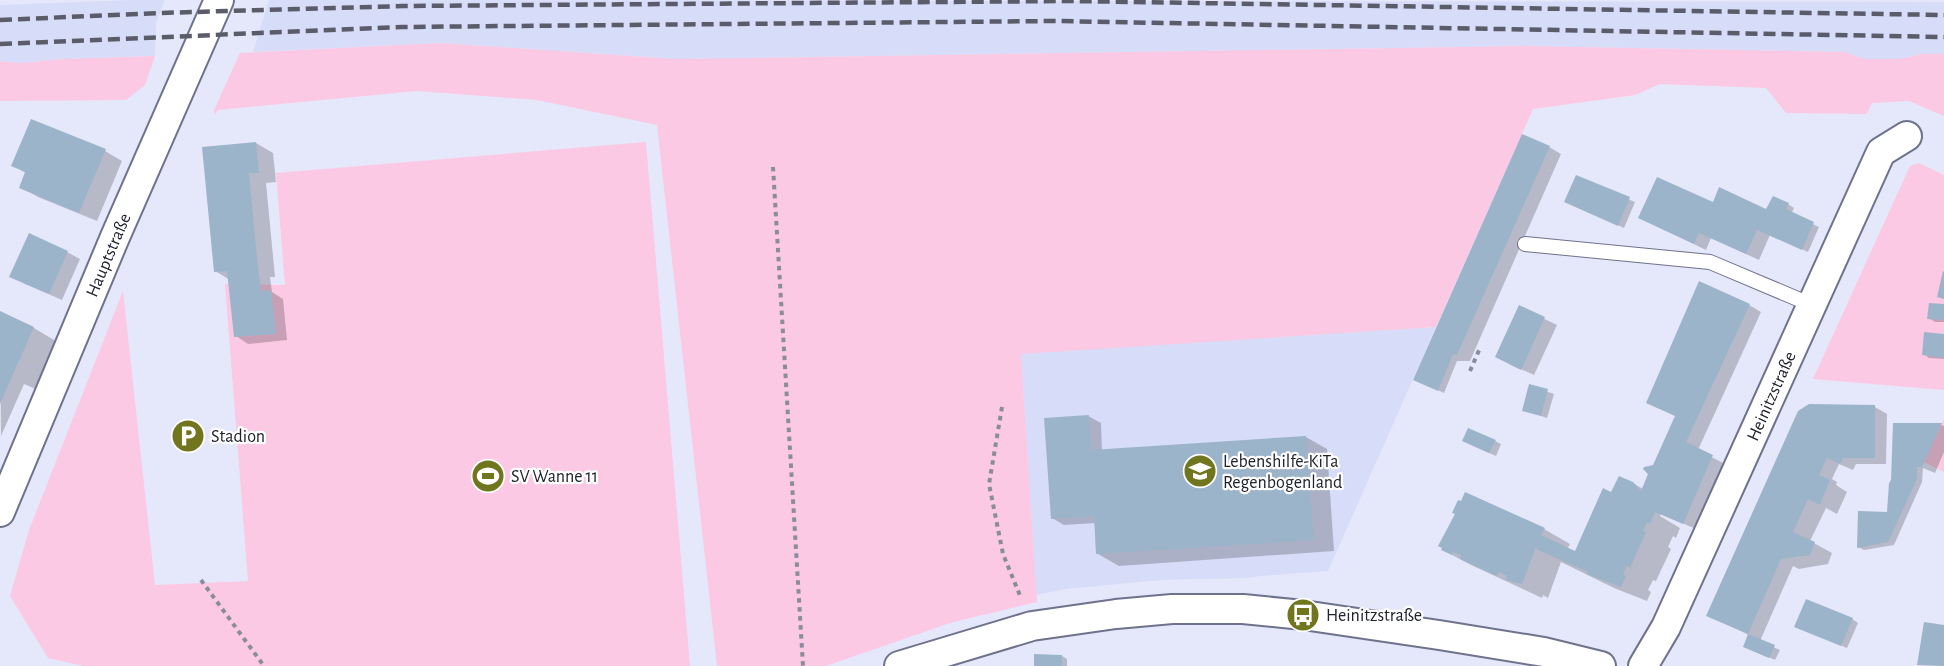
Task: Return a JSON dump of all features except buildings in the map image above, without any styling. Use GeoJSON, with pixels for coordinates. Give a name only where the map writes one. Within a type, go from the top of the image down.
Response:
{"type":"FeatureCollection","features":[{"type":"Feature","properties":{"kind":"street","name":"Hauptstraße"},"geometry":{"type":"LineString","coordinates":[[0,512],[115,237],[219,0]]}},
{"type":"Feature","properties":{"kind":"street","name":"Heinitzstraße"},"geometry":{"type":"LineString","coordinates":[[1643,666],[1666,627],[1881,152],[1907,136]]}},
{"type":"Feature","properties":{"kind":"street"},"geometry":{"type":"LineString","coordinates":[[899,666],[1032,626],[1172,609],[1243,609],[1303,615],[1544,652],[1601,666]]}},
{"type":"Feature","properties":{"kind":"lane"},"geometry":{"type":"LineString","coordinates":[[1525,244],[1710,262],[1812,305]]}},
{"type":"Feature","properties":{"kind":"path"},"geometry":{"type":"LineString","coordinates":[[772,166],[803,666]]}},
{"type":"Feature","properties":{"kind":"path"},"geometry":{"type":"LineString","coordinates":[[1470,371],[1480,348]]}},
{"type":"Feature","properties":{"kind":"path"},"geometry":{"type":"LineString","coordinates":[[1002,407],[988,484],[1003,554],[1032,626]]}},
{"type":"Feature","properties":{"kind":"path"},"geometry":{"type":"LineString","coordinates":[[201,580],[264,666]]}},
{"type":"Feature","properties":{"kind":"shaded area"},"geometry":{"type":"Polygon","coordinates":[[[165,0],[156,23],[155,56],[63,59],[21,63],[0,61],[0,5],[165,0]]]}},
{"type":"Feature","properties":{"kind":"shaded area"},"geometry":{"type":"Polygon","coordinates":[[[269,0],[1944,2],[1944,54],[1921,54],[1899,59],[1865,59],[1844,52],[1524,46],[675,59],[441,43],[253,52],[269,0]]]}},
{"type":"Feature","properties":{"kind":"shaded area"},"geometry":{"type":"Polygon","coordinates":[[[441,43],[675,59],[1524,46],[1844,52],[1865,59],[1899,59],[1921,54],[1944,54],[1944,116],[1909,101],[1872,103],[1867,114],[1786,113],[1766,88],[1660,84],[1635,95],[1533,109],[1436,327],[1021,354],[1037,602],[950,623],[826,666],[717,666],[657,125],[537,100],[417,91],[218,110],[215,115],[214,110],[240,53],[441,43]]]}},
{"type":"Feature","properties":{"kind":"shaded area"},"geometry":{"type":"Polygon","coordinates":[[[155,56],[145,85],[126,100],[0,101],[0,61],[21,63],[63,59],[155,56]]]}},
{"type":"Feature","properties":{"kind":"shaded area","name":"SV Wanne 11"},"geometry":{"type":"Polygon","coordinates":[[[646,142],[690,666],[83,666],[48,658],[10,596],[29,530],[123,291],[155,585],[248,581],[225,284],[285,285],[276,173],[646,142]]]}},
{"type":"Feature","properties":{"kind":"shaded area"},"geometry":{"type":"Polygon","coordinates":[[[1919,163],[1944,175],[1944,390],[1813,379],[1910,166],[1919,163]]]}},
{"type":"Feature","properties":{"kind":"shaded area","name":"Lebenshilfe-KiTa Regenbogenland"},"geometry":{"type":"Polygon","coordinates":[[[1436,327],[1328,571],[1247,578],[1160,580],[1066,589],[1036,595],[1021,353],[1436,327]]]}},
{"type":"Feature","properties":{"kind":"shaded area"},"geometry":{"type":"Polygon","coordinates":[[[1944,419],[1944,472],[1924,462],[1944,419]]]}},
{"type":"Feature","properties":{"kind":"railway"},"geometry":{"type":"LineString","coordinates":[[0,20],[403,6],[1071,1],[1944,15]]}},
{"type":"Feature","properties":{"kind":"railway"},"geometry":{"type":"LineString","coordinates":[[0,44],[402,27],[1055,21],[1944,37]]}},
{"type":"Feature","properties":{"kind":"place","name":"Stadion"},"geometry":{"type":"Point","coordinates":[188,436]}},
{"type":"Feature","properties":{"kind":"place","name":"Lebenshilfe-KiTa Regenbogenland"},"geometry":{"type":"Point","coordinates":[1200,471]}},
{"type":"Feature","properties":{"kind":"place","name":"SV Wanne 11"},"geometry":{"type":"Point","coordinates":[488,476]}},
{"type":"Feature","properties":{"kind":"place","name":"Heinitzstraße"},"geometry":{"type":"Point","coordinates":[1303,615]}}]}
